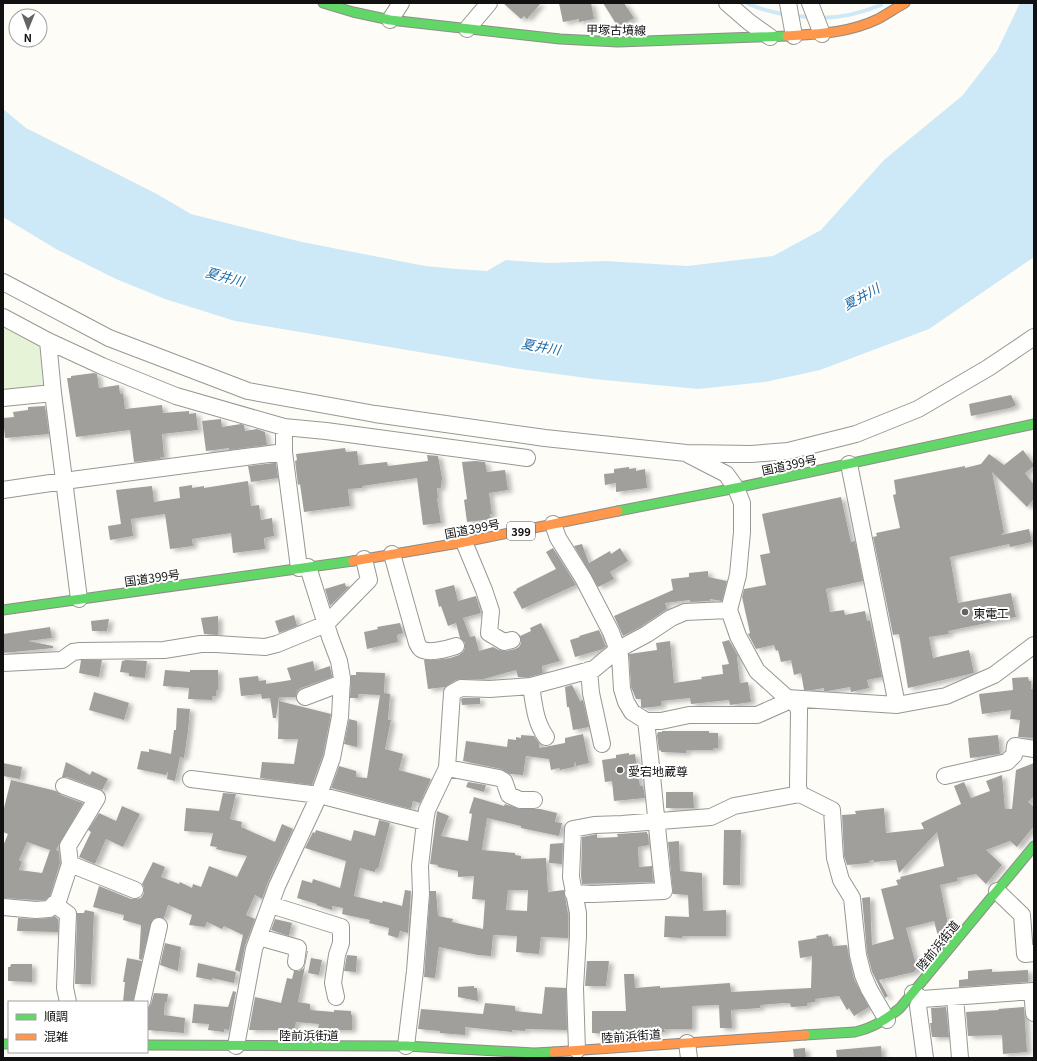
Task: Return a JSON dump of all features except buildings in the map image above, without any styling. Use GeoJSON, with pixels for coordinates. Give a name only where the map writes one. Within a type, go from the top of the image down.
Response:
{"type":"FeatureCollection","features":[{"type":"Feature","properties":{"kind":"main road","name":"甲塚古墳線"},"geometry":{"type":"LineString","coordinates":[[323,3],[353,12],[390,20],[560,39],[610,42],[770,38],[793,31],[820,28],[847,30],[878,19],[905,3]]}},
{"type":"Feature","properties":{"kind":"main road","name":"国道399号"},"geometry":{"type":"LineString","coordinates":[[3,610],[304,568],[464,542],[736,488],[1034,424]]}},
{"type":"Feature","properties":{"kind":"main road","name":"陸前浜街道"},"geometry":{"type":"LineString","coordinates":[[148,1044],[236,1046],[335,1052],[406,1046],[455,1053],[534,1055],[576,1050],[688,1051],[870,1029],[887,1020],[900,1008],[918,996],[997,891],[1034,846]]}},
{"type":"Feature","properties":{"kind":"street"},"geometry":{"type":"LineString","coordinates":[[390,20],[401,3]]}},
{"type":"Feature","properties":{"kind":"street"},"geometry":{"type":"LineString","coordinates":[[467,29],[489,3]]}},
{"type":"Feature","properties":{"kind":"street"},"geometry":{"type":"LineString","coordinates":[[727,3],[770,38]]}},
{"type":"Feature","properties":{"kind":"street"},"geometry":{"type":"LineString","coordinates":[[788,3],[793,31]]}},
{"type":"Feature","properties":{"kind":"street"},"geometry":{"type":"LineString","coordinates":[[810,3],[820,28]]}},
{"type":"Feature","properties":{"kind":"street"},"geometry":{"type":"LineString","coordinates":[[3,282],[108,338],[248,391],[374,414],[545,438],[686,453],[751,454],[788,451],[856,434],[918,410],[988,368],[1034,337]]}},
{"type":"Feature","properties":{"kind":"street"},"geometry":{"type":"LineString","coordinates":[[3,317],[102,366],[176,396],[284,427],[326,431],[527,458]]}},
{"type":"Feature","properties":{"kind":"street"},"geometry":{"type":"LineString","coordinates":[[48,340],[53,393],[79,599]]}},
{"type":"Feature","properties":{"kind":"street"},"geometry":{"type":"LineString","coordinates":[[3,398],[53,393]]}},
{"type":"Feature","properties":{"kind":"street"},"geometry":{"type":"LineString","coordinates":[[236,1046],[254,949],[277,886],[319,795],[332,758],[340,717],[342,683],[339,661],[304,568],[284,452],[284,427]]}},
{"type":"Feature","properties":{"kind":"street"},"geometry":{"type":"LineString","coordinates":[[3,490],[284,452]]}},
{"type":"Feature","properties":{"kind":"street"},"geometry":{"type":"LineString","coordinates":[[686,453],[726,474],[736,488],[742,503],[742,532],[738,575],[729,610],[738,636],[757,671],[798,707],[798,787],[800,794]]}},
{"type":"Feature","properties":{"kind":"street"},"geometry":{"type":"LineString","coordinates":[[849,464],[898,705]]}},
{"type":"Feature","properties":{"kind":"street"},"geometry":{"type":"LineString","coordinates":[[553,524],[558,538],[583,578],[612,632],[620,656],[622,689],[626,702],[632,712],[646,721],[661,721],[689,715],[757,715],[784,703],[787,698]]}},
{"type":"Feature","properties":{"kind":"street"},"geometry":{"type":"LineString","coordinates":[[464,542],[491,611],[489,633],[504,642],[512,640]]}},
{"type":"Feature","properties":{"kind":"street"},"geometry":{"type":"LineString","coordinates":[[392,554],[417,643],[420,648],[439,651],[456,646]]}},
{"type":"Feature","properties":{"kind":"street"},"geometry":{"type":"LineString","coordinates":[[3,663],[62,660],[72,652],[80,651],[164,650],[200,644],[265,647],[277,644],[326,624],[369,580],[364,559]]}},
{"type":"Feature","properties":{"kind":"street"},"geometry":{"type":"LineString","coordinates":[[406,1046],[415,971],[421,894],[420,866],[425,822],[427,810],[447,768],[452,693],[461,688],[531,686],[594,669],[618,650],[647,634],[671,618],[685,612],[729,610]]}},
{"type":"Feature","properties":{"kind":"street"},"geometry":{"type":"LineString","coordinates":[[787,698],[898,705],[946,696],[994,675],[1034,644]]}},
{"type":"Feature","properties":{"kind":"street"},"geometry":{"type":"LineString","coordinates":[[589,670],[590,692],[602,744]]}},
{"type":"Feature","properties":{"kind":"street"},"geometry":{"type":"LineString","coordinates":[[305,697],[342,683]]}},
{"type":"Feature","properties":{"kind":"street"},"geometry":{"type":"LineString","coordinates":[[531,686],[536,719],[540,730],[546,737]]}},
{"type":"Feature","properties":{"kind":"street"},"geometry":{"type":"LineString","coordinates":[[573,893],[593,894],[664,891],[656,821],[654,781],[646,721]]}},
{"type":"Feature","properties":{"kind":"street"},"geometry":{"type":"LineString","coordinates":[[945,776],[1007,762],[1014,755],[1015,746],[1034,749]]}},
{"type":"Feature","properties":{"kind":"street"},"geometry":{"type":"LineString","coordinates":[[447,768],[499,778],[504,782],[509,796],[520,800],[534,800]]}},
{"type":"Feature","properties":{"kind":"street"},"geometry":{"type":"LineString","coordinates":[[191,779],[319,795],[425,822]]}},
{"type":"Feature","properties":{"kind":"street"},"geometry":{"type":"LineString","coordinates":[[3,907],[36,910],[49,909],[58,901],[70,864],[68,846],[98,798],[64,786]]}},
{"type":"Feature","properties":{"kind":"street"},"geometry":{"type":"LineString","coordinates":[[576,1050],[575,988],[578,913],[571,877],[573,829],[594,824],[622,824],[711,817],[734,806],[800,794],[832,810],[835,858],[841,880],[852,898],[858,955],[863,975],[869,990],[887,1020]]}},
{"type":"Feature","properties":{"kind":"street"},"geometry":{"type":"LineString","coordinates":[[70,864],[135,890]]}},
{"type":"Feature","properties":{"kind":"street"},"geometry":{"type":"LineString","coordinates":[[997,891],[1028,912],[1025,954],[1034,953]]}},
{"type":"Feature","properties":{"kind":"street"},"geometry":{"type":"LineString","coordinates":[[54,904],[68,914],[64,988],[68,1001]]}},
{"type":"Feature","properties":{"kind":"street"},"geometry":{"type":"LineString","coordinates":[[271,905],[341,927],[341,943],[337,955],[333,983],[336,996]]}},
{"type":"Feature","properties":{"kind":"street"},"geometry":{"type":"LineString","coordinates":[[142,1001],[159,926]]}},
{"type":"Feature","properties":{"kind":"street"},"geometry":{"type":"LineString","coordinates":[[259,937],[298,948],[296,962]]}},
{"type":"Feature","properties":{"kind":"street"},"geometry":{"type":"LineString","coordinates":[[925,1058],[918,996],[955,997],[1033,991],[1034,1013]]}},
{"type":"Feature","properties":{"kind":"street"},"geometry":{"type":"LineString","coordinates":[[955,997],[960,1058]]}},
{"type":"Feature","properties":{"kind":"green space"},"geometry":{"type":"Polygon","coordinates":[[[3,325],[42,345],[45,387],[3,392],[3,325]]]}},
{"type":"Feature","properties":{"kind":"water","name":"夏井川"},"geometry":{"type":"Polygon","coordinates":[[[1020,3],[1034,3],[1034,257],[929,329],[820,370],[765,382],[698,389],[594,379],[520,369],[235,321],[165,299],[116,279],[56,249],[3,217],[3,109],[26,128],[155,193],[191,214],[302,242],[425,266],[487,271],[506,260],[548,263],[606,261],[687,266],[773,256],[821,230],[884,160],[962,96],[997,51],[1020,3]]]}},
{"type":"Feature","properties":{"kind":"waterway"},"geometry":{"type":"LineString","coordinates":[[747,3],[762,9],[787,15]]}},
{"type":"Feature","properties":{"kind":"waterway"},"geometry":{"type":"LineString","coordinates":[[820,18],[851,14],[881,5]]}},
{"type":"Feature","properties":{"kind":"waterway"},"geometry":{"type":"LineString","coordinates":[[794,16],[811,17]]}},
{"type":"Feature","properties":{"kind":"traffic: fast"},"geometry":{"type":"LineString","coordinates":[[323,3],[353,12],[390,20],[560,39],[618,42],[787,36]]}},
{"type":"Feature","properties":{"kind":"traffic: fast"},"geometry":{"type":"LineString","coordinates":[[618,511],[736,488],[1034,424]]}},
{"type":"Feature","properties":{"kind":"traffic: fast"},"geometry":{"type":"LineString","coordinates":[[3,610],[353,561]]}},
{"type":"Feature","properties":{"kind":"traffic: fast"},"geometry":{"type":"LineString","coordinates":[[805,1035],[855,1032],[873,1026],[900,1008],[1034,846]]}},
{"type":"Feature","properties":{"kind":"traffic: fast"},"geometry":{"type":"LineString","coordinates":[[3,1044],[8,1044]]}},
{"type":"Feature","properties":{"kind":"traffic: fast"},"geometry":{"type":"LineString","coordinates":[[148,1045],[406,1046],[534,1053],[554,1052]]}},
{"type":"Feature","properties":{"kind":"traffic: slow"},"geometry":{"type":"LineString","coordinates":[[787,36],[833,32],[867,24],[905,3]]}},
{"type":"Feature","properties":{"kind":"traffic: slow"},"geometry":{"type":"LineString","coordinates":[[353,561],[459,543],[618,511]]}},
{"type":"Feature","properties":{"kind":"traffic: slow"},"geometry":{"type":"LineString","coordinates":[[554,1052],[805,1035]]}},
{"type":"Feature","properties":{"kind":"place","name":"東電工"},"geometry":{"type":"Point","coordinates":[965,612]}},
{"type":"Feature","properties":{"kind":"place","name":"愛宕地蔵尊"},"geometry":{"type":"Point","coordinates":[620,770]}}]}
